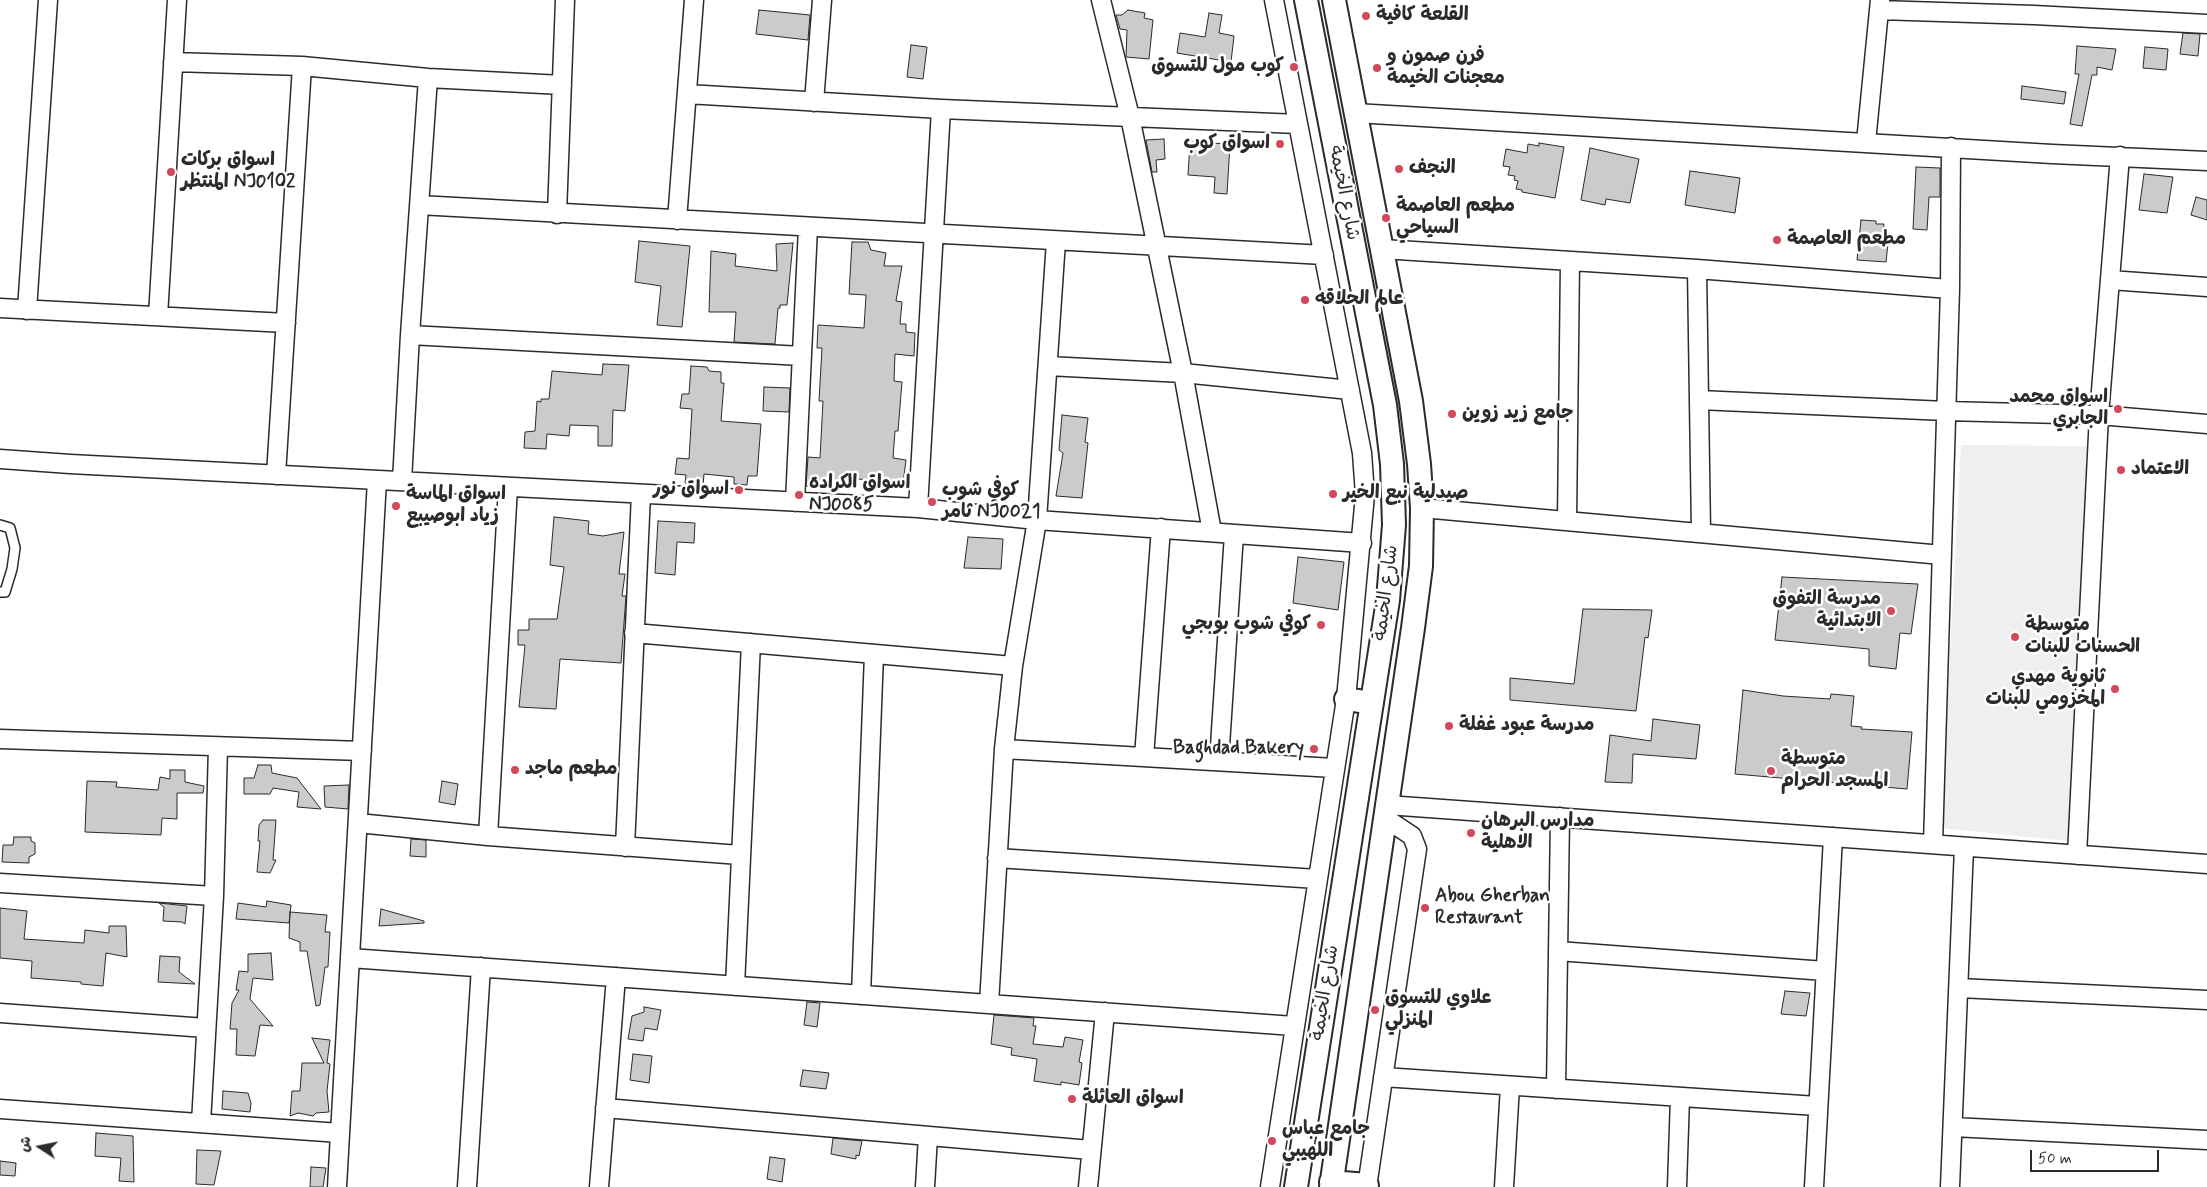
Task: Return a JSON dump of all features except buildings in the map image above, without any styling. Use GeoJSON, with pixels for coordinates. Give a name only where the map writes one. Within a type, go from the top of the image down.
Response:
{"type":"FeatureCollection","features":[{"type":"Feature","properties":{"kind":"street"},"geometry":{"type":"LineString","coordinates":[[27,310],[48,0]]}},
{"type":"Feature","properties":{"kind":"street"},"geometry":{"type":"LineString","coordinates":[[158,316],[176,0]]}},
{"type":"Feature","properties":{"kind":"street"},"geometry":{"type":"LineString","coordinates":[[557,214],[565,0]]}},
{"type":"Feature","properties":{"kind":"street"},"geometry":{"type":"LineString","coordinates":[[677,220],[694,0]]}},
{"type":"Feature","properties":{"kind":"street"},"geometry":{"type":"LineString","coordinates":[[814,102],[822,0]]}},
{"type":"Feature","properties":{"kind":"street"},"geometry":{"type":"LineString","coordinates":[[1101,0],[1130,117],[1183,373],[1212,532]]}},
{"type":"Feature","properties":{"kind":"street"},"geometry":{"type":"LineString","coordinates":[[1270,1187],[1346,699],[1365,495],[1362,453],[1274,0]]}},
{"type":"Feature","properties":{"kind":"street","name":"شارع الخيمة"},"geometry":{"type":"LineString","coordinates":[[1296,1187],[1389,591],[1394,525],[1392,464],[1385,405],[1306,0]]}},
{"type":"Feature","properties":{"kind":"street","name":"شارع الخيمة"},"geometry":{"type":"LineString","coordinates":[[1331,1184],[1414,619],[1420,566],[1422,508],[1419,464],[1411,401],[1334,0]]}},
{"type":"Feature","properties":{"kind":"street"},"geometry":{"type":"LineString","coordinates":[[1866,142],[1880,5],[2207,24]]}},
{"type":"Feature","properties":{"kind":"street"},"geometry":{"type":"LineString","coordinates":[[173,62],[302,66],[428,78],[562,85]]}},
{"type":"Feature","properties":{"kind":"street"},"geometry":{"type":"LineString","coordinates":[[276,475],[302,66]]}},
{"type":"Feature","properties":{"kind":"street"},"geometry":{"type":"LineString","coordinates":[[402,481],[428,78]]}},
{"type":"Feature","properties":{"kind":"street"},"geometry":{"type":"LineString","coordinates":[[687,94],[941,109],[1298,124]]}},
{"type":"Feature","properties":{"kind":"street"},"geometry":{"type":"LineString","coordinates":[[918,508],[941,109]]}},
{"type":"Feature","properties":{"kind":"street"},"geometry":{"type":"LineString","coordinates":[[1355,113],[2207,161]]}},
{"type":"Feature","properties":{"kind":"street"},"geometry":{"type":"LineString","coordinates":[[1933,844],[1950,289],[1951,147]]}},
{"type":"Feature","properties":{"kind":"street"},"geometry":{"type":"LineString","coordinates":[[2077,854],[2099,415],[2120,156]]}},
{"type":"Feature","properties":{"kind":"street"},"geometry":{"type":"LineString","coordinates":[[419,205],[1324,255]]}},
{"type":"Feature","properties":{"kind":"street"},"geometry":{"type":"LineString","coordinates":[[795,502],[808,227]]}},
{"type":"Feature","properties":{"kind":"street"},"geometry":{"type":"LineString","coordinates":[[989,1004],[1004,748],[1013,666],[1037,520],[1056,241]]}},
{"type":"Feature","properties":{"kind":"street"},"geometry":{"type":"LineString","coordinates":[[1382,249],[1697,269],[1950,289]]}},
{"type":"Feature","properties":{"kind":"street"},"geometry":{"type":"LineString","coordinates":[[1567,521],[1570,261]]}},
{"type":"Feature","properties":{"kind":"street"},"geometry":{"type":"LineString","coordinates":[[1697,269],[1701,532]]}},
{"type":"Feature","properties":{"kind":"street"},"geometry":{"type":"LineString","coordinates":[[2110,280],[2207,287]]}},
{"type":"Feature","properties":{"kind":"street"},"geometry":{"type":"LineString","coordinates":[[0,308],[286,322]]}},
{"type":"Feature","properties":{"kind":"street"},"geometry":{"type":"LineString","coordinates":[[410,334],[802,356]]}},
{"type":"Feature","properties":{"kind":"street"},"geometry":{"type":"LineString","coordinates":[[1048,366],[1183,373],[1350,390]]}},
{"type":"Feature","properties":{"kind":"street"},"geometry":{"type":"LineString","coordinates":[[1699,400],[1946,411],[2099,415],[2207,424]]}},
{"type":"Feature","properties":{"kind":"street"},"geometry":{"type":"LineString","coordinates":[[0,459],[918,508],[1037,520],[1362,543]]}},
{"type":"Feature","properties":{"kind":"street"},"geometry":{"type":"LineString","coordinates":[[337,1187],[377,480]]}},
{"type":"Feature","properties":{"kind":"street"},"geometry":{"type":"LineString","coordinates":[[488,836],[508,487]]}},
{"type":"Feature","properties":{"kind":"street"},"geometry":{"type":"LineString","coordinates":[[625,847],[641,494]]}},
{"type":"Feature","properties":{"kind":"street"},"geometry":{"type":"LineString","coordinates":[[1422,508],[1942,555]]}},
{"type":"Feature","properties":{"kind":"street"},"geometry":{"type":"LineString","coordinates":[[1144,757],[1161,528]]}},
{"type":"Feature","properties":{"kind":"street"},"geometry":{"type":"LineString","coordinates":[[1219,761],[1234,534]]}},
{"type":"Feature","properties":{"kind":"street"},"geometry":{"type":"LineString","coordinates":[[634,632],[1013,666]]}},
{"type":"Feature","properties":{"kind":"street"},"geometry":{"type":"LineString","coordinates":[[734,986],[751,643]]}},
{"type":"Feature","properties":{"kind":"street"},"geometry":{"type":"LineString","coordinates":[[861,995],[874,654]]}},
{"type":"Feature","properties":{"kind":"street"},"geometry":{"type":"LineString","coordinates":[[1346,699],[1372,703]]}},
{"type":"Feature","properties":{"kind":"street"},"geometry":{"type":"LineString","coordinates":[[0,739],[362,751]]}},
{"type":"Feature","properties":{"kind":"street"},"geometry":{"type":"LineString","coordinates":[[201,1123],[214,896],[218,747]]}},
{"type":"Feature","properties":{"kind":"street"},"geometry":{"type":"LineString","coordinates":[[1004,748],[1334,768]]}},
{"type":"Feature","properties":{"kind":"street"},"geometry":{"type":"LineString","coordinates":[[1386,812],[1560,817],[2207,864]]}},
{"type":"Feature","properties":{"kind":"street"},"geometry":{"type":"LineString","coordinates":[[1331,1184],[1367,1186],[1384,1077],[1417,850],[1412,836],[1386,812]]}},
{"type":"Feature","properties":{"kind":"street"},"geometry":{"type":"LineString","coordinates":[[1556,1089],[1560,817]]}},
{"type":"Feature","properties":{"kind":"street"},"geometry":{"type":"LineString","coordinates":[[358,823],[488,836],[740,855]]}},
{"type":"Feature","properties":{"kind":"street"},"geometry":{"type":"LineString","coordinates":[[1814,1187],[1833,837]]}},
{"type":"Feature","properties":{"kind":"street"},"geometry":{"type":"LineString","coordinates":[[1950,1187],[1964,847]]}},
{"type":"Feature","properties":{"kind":"street"},"geometry":{"type":"LineString","coordinates":[[1348,851],[1354,868],[1360,876],[1370,878],[1377,871]]}},
{"type":"Feature","properties":{"kind":"street"},"geometry":{"type":"LineString","coordinates":[[997,858],[1318,879]]}},
{"type":"Feature","properties":{"kind":"street"},"geometry":{"type":"LineString","coordinates":[[0,882],[214,896]]}},
{"type":"Feature","properties":{"kind":"street"},"geometry":{"type":"LineString","coordinates":[[1558,951],[1825,971]]}},
{"type":"Feature","properties":{"kind":"street"},"geometry":{"type":"LineString","coordinates":[[350,958],[1294,1026]]}},
{"type":"Feature","properties":{"kind":"street"},"geometry":{"type":"LineString","coordinates":[[467,1187],[481,967]]}},
{"type":"Feature","properties":{"kind":"street"},"geometry":{"type":"LineString","coordinates":[[599,1187],[616,977]]}},
{"type":"Feature","properties":{"kind":"street"},"geometry":{"type":"LineString","coordinates":[[1326,993],[1338,981],[1347,977],[1357,981],[1359,991]]}},
{"type":"Feature","properties":{"kind":"street"},"geometry":{"type":"LineString","coordinates":[[1959,988],[2207,1000]]}},
{"type":"Feature","properties":{"kind":"street"},"geometry":{"type":"LineString","coordinates":[[1088,1187],[1105,1012]]}},
{"type":"Feature","properties":{"kind":"street"},"geometry":{"type":"LineString","coordinates":[[0,1013],[206,1028]]}},
{"type":"Feature","properties":{"kind":"street"},"geometry":{"type":"LineString","coordinates":[[1384,1077],[1817,1106]]}},
{"type":"Feature","properties":{"kind":"street"},"geometry":{"type":"LineString","coordinates":[[1504,1187],[1510,1086]]}},
{"type":"Feature","properties":{"kind":"street"},"geometry":{"type":"LineString","coordinates":[[1677,1187],[1680,1097]]}},
{"type":"Feature","properties":{"kind":"street"},"geometry":{"type":"LineString","coordinates":[[605,1108],[842,1130],[1091,1150]]}},
{"type":"Feature","properties":{"kind":"street"},"geometry":{"type":"LineString","coordinates":[[0,1109],[340,1133]]}},
{"type":"Feature","properties":{"kind":"street"},"geometry":{"type":"LineString","coordinates":[[1953,1127],[2207,1140]]}},
{"type":"Feature","properties":{"kind":"street"},"geometry":{"type":"LineString","coordinates":[[925,1187],[928,1136]]}},
{"type":"Feature","properties":{"kind":"lane"},"geometry":{"type":"LineString","coordinates":[[0,525],[10,528],[15,548],[12,570],[5,592],[0,592]]}},
{"type":"Feature","properties":{"kind":"shaded area","name":"متوسطة الحسنات للبنات"},"geometry":{"type":"Polygon","coordinates":[[[1961,445],[2090,446],[2068,841],[1941,828],[1961,445]]]}},
{"type":"Feature","properties":{"kind":"place","name":"القلعة كافية"},"geometry":{"type":"Point","coordinates":[1366,16]}},
{"type":"Feature","properties":{"kind":"place","name":"كوب مول للتسوق"},"geometry":{"type":"Point","coordinates":[1294,67]}},
{"type":"Feature","properties":{"kind":"place","name":"فرن صمون و معجنات الخيمة"},"geometry":{"type":"Point","coordinates":[1377,68]}},
{"type":"Feature","properties":{"kind":"place","name":"اسواق كوب"},"geometry":{"type":"Point","coordinates":[1280,144]}},
{"type":"Feature","properties":{"kind":"place","name":"النجف"},"geometry":{"type":"Point","coordinates":[1399,169]}},
{"type":"Feature","properties":{"kind":"place","name":"اسواق بركات المنتظر NJ0102"},"geometry":{"type":"Point","coordinates":[171,172]}},
{"type":"Feature","properties":{"kind":"place","name":"مطعم العاصمة السياحي"},"geometry":{"type":"Point","coordinates":[1386,218]}},
{"type":"Feature","properties":{"kind":"place","name":"مطعم العاصمة"},"geometry":{"type":"Point","coordinates":[1777,240]}},
{"type":"Feature","properties":{"kind":"place","name":"عالم الحلاقه"},"geometry":{"type":"Point","coordinates":[1305,300]}},
{"type":"Feature","properties":{"kind":"place","name":"اسواق محمد الجابري"},"geometry":{"type":"Point","coordinates":[2118,409]}},
{"type":"Feature","properties":{"kind":"place","name":"جامع زيد زوين"},"geometry":{"type":"Point","coordinates":[1452,414]}},
{"type":"Feature","properties":{"kind":"place","name":"الاعتماد"},"geometry":{"type":"Point","coordinates":[2121,470]}},
{"type":"Feature","properties":{"kind":"place","name":"اسواق نور"},"geometry":{"type":"Point","coordinates":[739,490]}},
{"type":"Feature","properties":{"kind":"place","name":"صيدلية نبع الخير"},"geometry":{"type":"Point","coordinates":[1333,494]}},
{"type":"Feature","properties":{"kind":"place","name":"اسواق الكراده NJ0085"},"geometry":{"type":"Point","coordinates":[799,495]}},
{"type":"Feature","properties":{"kind":"place","name":"كوفي شوب ثامر NJ0021"},"geometry":{"type":"Point","coordinates":[932,502]}},
{"type":"Feature","properties":{"kind":"place","name":"اسواق الماسة زياد ابوصيبع"},"geometry":{"type":"Point","coordinates":[396,506]}},
{"type":"Feature","properties":{"kind":"place","name":"مدرسة التفوق الابتدائية"},"geometry":{"type":"Point","coordinates":[1891,611]}},
{"type":"Feature","properties":{"kind":"place","name":"كوفي شوب بوبجي"},"geometry":{"type":"Point","coordinates":[1321,625]}},
{"type":"Feature","properties":{"kind":"place","name":"متوسطة الحسنات للبنات"},"geometry":{"type":"Point","coordinates":[2015,637]}},
{"type":"Feature","properties":{"kind":"place","name":"ثانوية مهدي المخزومي للبنات"},"geometry":{"type":"Point","coordinates":[2115,689]}},
{"type":"Feature","properties":{"kind":"place","name":"مدرسة عبود غفلة"},"geometry":{"type":"Point","coordinates":[1449,726]}},
{"type":"Feature","properties":{"kind":"place","name":"Baghdad Bakery"},"geometry":{"type":"Point","coordinates":[1314,749]}},
{"type":"Feature","properties":{"kind":"place","name":"مطعم ماجد"},"geometry":{"type":"Point","coordinates":[515,770]}},
{"type":"Feature","properties":{"kind":"place","name":"متوسطة المسجد الحرام"},"geometry":{"type":"Point","coordinates":[1771,771]}},
{"type":"Feature","properties":{"kind":"place","name":"مدارس البرهان الاهلية"},"geometry":{"type":"Point","coordinates":[1471,833]}},
{"type":"Feature","properties":{"kind":"place","name":"Abou Gherban Restaurant"},"geometry":{"type":"Point","coordinates":[1425,908]}},
{"type":"Feature","properties":{"kind":"place","name":"علاوي للتسوق المنزلي"},"geometry":{"type":"Point","coordinates":[1375,1010]}},
{"type":"Feature","properties":{"kind":"place","name":"اسواق العائلة"},"geometry":{"type":"Point","coordinates":[1072,1099]}},
{"type":"Feature","properties":{"kind":"place","name":"جامع عباس اللهيبي"},"geometry":{"type":"Point","coordinates":[1272,1141]}}]}
